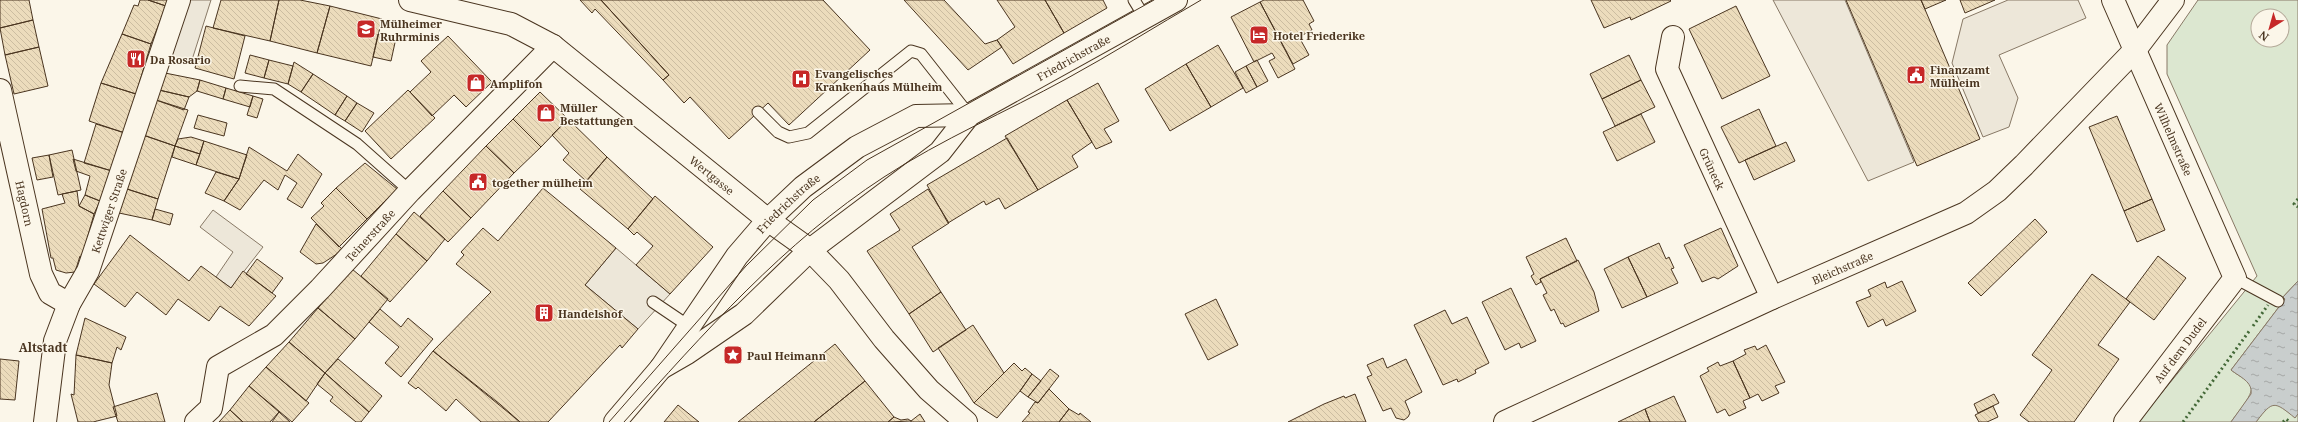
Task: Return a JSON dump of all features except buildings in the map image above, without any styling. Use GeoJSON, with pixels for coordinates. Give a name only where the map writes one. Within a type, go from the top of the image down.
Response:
{"type":"FeatureCollection","features":[{"type":"Feature","properties":{"kind":"street","name":"Kettwiger Straße"},"geometry":{"type":"LineString","coordinates":[[46,422],[55,341],[69,304],[88,271],[178,0]]}},
{"type":"Feature","properties":{"kind":"street","name":"Wertgasse"},"geometry":{"type":"LineString","coordinates":[[410,0],[511,24],[553,46],[768,220],[810,250],[839,280],[884,339],[929,390],[966,422]]}},
{"type":"Feature","properties":{"kind":"street","name":"Friedrichstraße"},"geometry":{"type":"LineString","coordinates":[[661,368],[687,353],[744,314],[810,250],[940,152],[970,115],[1176,0]]}},
{"type":"Feature","properties":{"kind":"street","name":"Wilhelmstraße"},"geometry":{"type":"LineString","coordinates":[[2114,0],[2235,278]]}},
{"type":"Feature","properties":{"kind":"street","name":"Bleichstraße"},"geometry":{"type":"LineString","coordinates":[[1505,422],[1772,298],[1971,210],[2007,183],[2135,50],[2173,0]]}},
{"type":"Feature","properties":{"kind":"street","name":"Grüneck"},"geometry":{"type":"LineString","coordinates":[[1673,37],[1667,69],[1772,298]]}},
{"type":"Feature","properties":{"kind":"street","name":"Teinerstraße"},"geometry":{"type":"LineString","coordinates":[[196,422],[211,408],[218,367],[274,335],[320,289],[410,191],[553,46]]}},
{"type":"Feature","properties":{"kind":"street","name":"Hagdorn"},"geometry":{"type":"LineString","coordinates":[[0,90],[41,274],[50,293],[69,304]]}},
{"type":"Feature","properties":{"kind":"street","name":"Friedrichstraße"},"geometry":{"type":"LineString","coordinates":[[615,422],[661,368],[737,256],[768,220],[803,187],[857,147],[909,119],[916,116],[970,115]]}},
{"type":"Feature","properties":{"kind":"street","name":"Auf dem Dudel"},"geometry":{"type":"LineString","coordinates":[[2125,422],[2235,278]]}},
{"type":"Feature","properties":{"kind":"lane"},"geometry":{"type":"LineString","coordinates":[[1134,0],[1145,18]]}},
{"type":"Feature","properties":{"kind":"lane"},"geometry":{"type":"LineString","coordinates":[[758,112],[778,132],[789,137],[808,133],[911,51],[921,54],[970,115]]}},
{"type":"Feature","properties":{"kind":"lane"},"geometry":{"type":"LineString","coordinates":[[240,86],[274,89],[357,144],[410,191]]}},
{"type":"Feature","properties":{"kind":"lane"},"geometry":{"type":"LineString","coordinates":[[2235,278],[2278,301]]}},
{"type":"Feature","properties":{"kind":"lane"},"geometry":{"type":"LineString","coordinates":[[653,302],[690,327]]}},
{"type":"Feature","properties":{"kind":"green space"},"geometry":{"type":"Polygon","coordinates":[[[2198,0],[2298,0],[2298,281],[2283,297],[2285,299],[2231,370],[2250,384],[2251,392],[2231,422],[2138,422],[2257,276],[2167,74],[2167,45],[2198,0]]]}},
{"type":"Feature","properties":{"kind":"green space"},"geometry":{"type":"Polygon","coordinates":[[[2272,404],[2279,405],[2295,417],[2298,414],[2298,422],[2256,422],[2267,407],[2272,404]]]}},
{"type":"Feature","properties":{"kind":"shaded area"},"geometry":{"type":"Polygon","coordinates":[[[190,0],[211,0],[191,63],[171,57],[190,0]]]}},
{"type":"Feature","properties":{"kind":"shaded area"},"geometry":{"type":"Polygon","coordinates":[[[1773,0],[1845,0],[1914,162],[1868,181],[1773,0]]]}},
{"type":"Feature","properties":{"kind":"shaded area"},"geometry":{"type":"Polygon","coordinates":[[[2008,0],[2078,0],[2086,18],[1999,55],[2018,98],[2009,127],[1983,137],[1952,63],[1963,19],[2008,0]]]}},
{"type":"Feature","properties":{"kind":"shaded area"},"geometry":{"type":"Polygon","coordinates":[[[213,210],[263,247],[231,288],[216,277],[233,252],[200,227],[213,210]]]}},
{"type":"Feature","properties":{"kind":"shaded area"},"geometry":{"type":"Polygon","coordinates":[[[616,248],[670,294],[638,329],[585,285],[616,248]]]}},
{"type":"Feature","properties":{"kind":"water"},"geometry":{"type":"Polygon","coordinates":[[[2298,281],[2298,414],[2295,418],[2282,408],[2274,405],[2266,410],[2256,422],[2231,422],[2251,394],[2251,390],[2250,386],[2245,380],[2231,370],[2285,299],[2283,297],[2298,281]]]}},
{"type":"Feature","properties":{"kind":"tram line"},"geometry":{"type":"LineString","coordinates":[[609,422],[746,266],[813,200],[867,160],[1154,0]]}},
{"type":"Feature","properties":{"kind":"tram line"},"geometry":{"type":"LineString","coordinates":[[624,422],[746,291],[812,230],[847,203],[884,177],[928,150],[1066,79],[1201,0]]}},
{"type":"Feature","properties":{"kind":"hedge"},"geometry":{"type":"LineString","coordinates":[[2298,199],[2294,204],[2298,207]]}},
{"type":"Feature","properties":{"kind":"hedge"},"geometry":{"type":"LineString","coordinates":[[2253,326],[2268,305]]}},
{"type":"Feature","properties":{"kind":"hedge"},"geometry":{"type":"LineString","coordinates":[[2183,422],[2250,330]]}},
{"type":"Feature","properties":{"kind":"hedge"},"geometry":{"type":"LineString","coordinates":[[2283,422],[2286,419],[2290,422]]}},
{"type":"Feature","properties":{"kind":"place","name":"Mülheimer Ruhrminis"},"geometry":{"type":"Point","coordinates":[366,29]}},
{"type":"Feature","properties":{"kind":"place","name":"Hotel Friederike"},"geometry":{"type":"Point","coordinates":[1259,35]}},
{"type":"Feature","properties":{"kind":"place","name":"Da Rosario"},"geometry":{"type":"Point","coordinates":[136,59]}},
{"type":"Feature","properties":{"kind":"place","name":"Finanzamt Mülheim"},"geometry":{"type":"Point","coordinates":[1916,75]}},
{"type":"Feature","properties":{"kind":"place","name":"Evangelisches Krankenhaus Mülheim"},"geometry":{"type":"Point","coordinates":[801,79]}},
{"type":"Feature","properties":{"kind":"place","name":"Amplifon"},"geometry":{"type":"Point","coordinates":[476,83]}},
{"type":"Feature","properties":{"kind":"place","name":"Müller Bestattungen"},"geometry":{"type":"Point","coordinates":[546,113]}},
{"type":"Feature","properties":{"kind":"place","name":"together mülheim"},"geometry":{"type":"Point","coordinates":[478,182]}},
{"type":"Feature","properties":{"kind":"place","name":"Handelshof"},"geometry":{"type":"Point","coordinates":[544,313]}},
{"type":"Feature","properties":{"kind":"place","name":"Paul Heimann"},"geometry":{"type":"Point","coordinates":[733,355]}},
{"type":"Feature","properties":{"kind":"district","name":"Altstadt"},"geometry":{"type":"Point","coordinates":[43,347]}}]}
